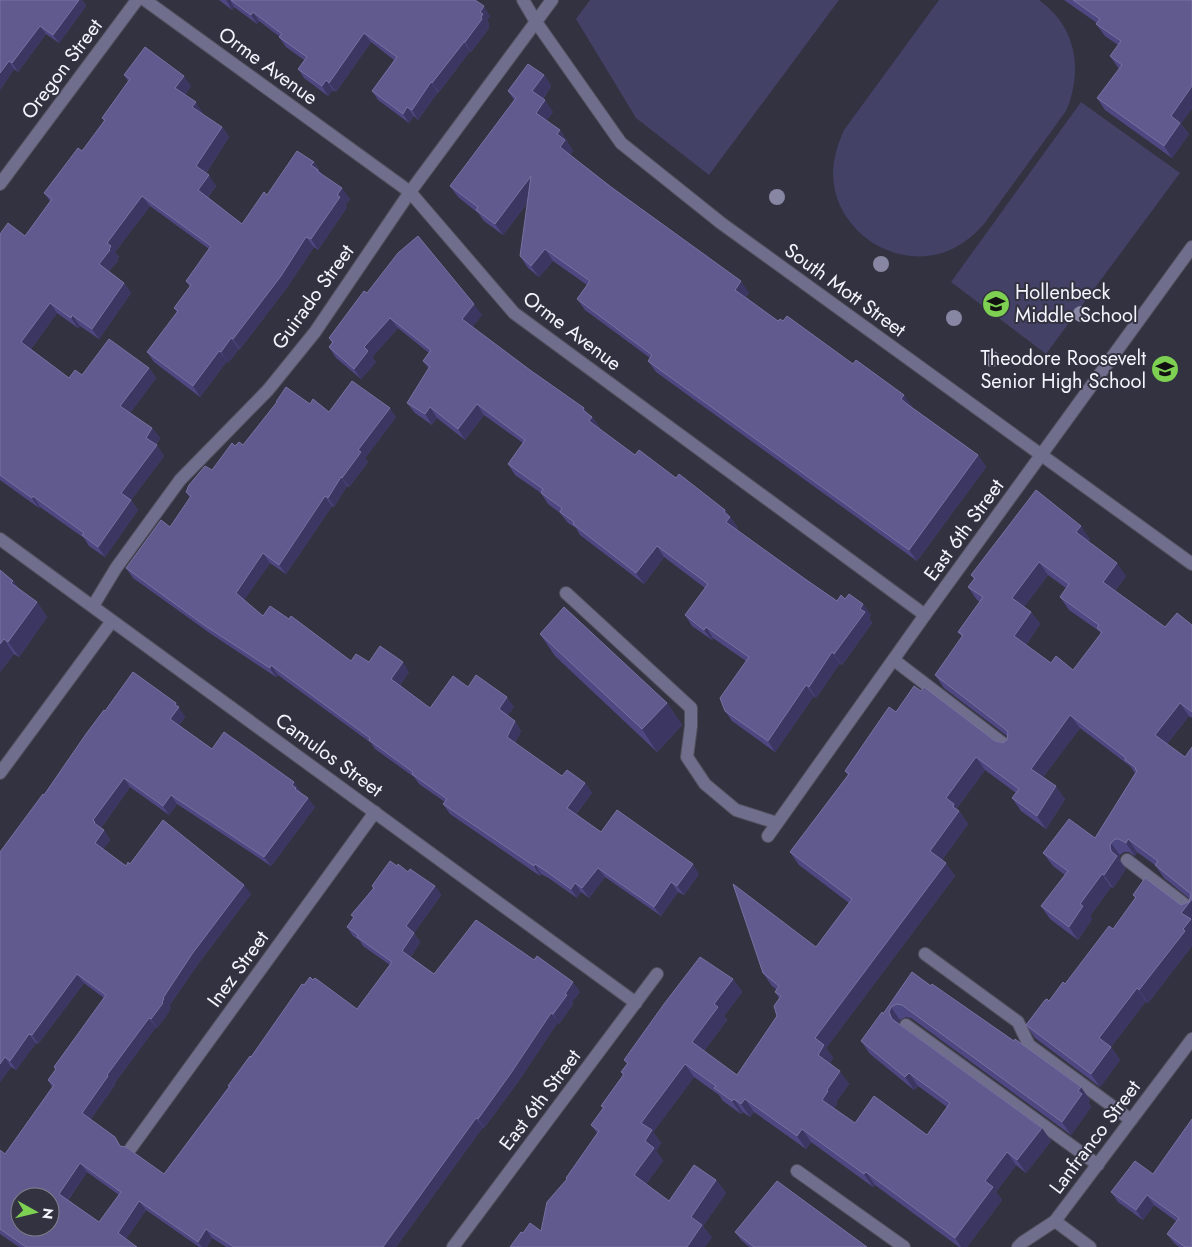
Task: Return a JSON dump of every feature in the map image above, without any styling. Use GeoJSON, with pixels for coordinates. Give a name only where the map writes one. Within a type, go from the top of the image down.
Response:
{"type":"FeatureCollection","features":[{"type":"Feature","properties":{"kind":"street","name":"Oregon Street"},"geometry":{"type":"LineString","coordinates":[[0,184],[136,0]]}},
{"type":"Feature","properties":{"kind":"street","name":"Orme Avenue"},"geometry":{"type":"LineString","coordinates":[[145,0],[410,192],[514,312],[925,615]]}},
{"type":"Feature","properties":{"kind":"street","name":"South Mott Street"},"geometry":{"type":"LineString","coordinates":[[523,0],[536,22],[620,143],[722,224],[1192,564]]}},
{"type":"Feature","properties":{"kind":"street","name":"Guirado Street"},"geometry":{"type":"LineString","coordinates":[[93,606],[116,568],[180,480],[268,390],[314,332],[410,192],[552,0]]}},
{"type":"Feature","properties":{"kind":"street","name":"East 6th Street"},"geometry":{"type":"LineString","coordinates":[[768,836],[925,615],[1192,247]]}},
{"type":"Feature","properties":{"kind":"street","name":"Camulos Street"},"geometry":{"type":"LineString","coordinates":[[0,539],[636,1003]]}},
{"type":"Feature","properties":{"kind":"street"},"geometry":{"type":"LineString","coordinates":[[566,593],[691,708],[687,757],[705,784],[736,810],[777,824]]}},
{"type":"Feature","properties":{"kind":"street"},"geometry":{"type":"LineString","coordinates":[[0,773],[112,620]]}},
{"type":"Feature","properties":{"kind":"street"},"geometry":{"type":"LineString","coordinates":[[894,660],[1009,748]]}},
{"type":"Feature","properties":{"kind":"street","name":"Inez Street"},"geometry":{"type":"LineString","coordinates":[[131,1148],[375,812]]}},
{"type":"Feature","properties":{"kind":"street"},"geometry":{"type":"LineString","coordinates":[[1127,860],[1192,910]]}},
{"type":"Feature","properties":{"kind":"street"},"geometry":{"type":"LineString","coordinates":[[925,954],[1018,1022],[1028,1045],[1131,1120]]}},
{"type":"Feature","properties":{"kind":"street","name":"East 6th Street"},"geometry":{"type":"LineString","coordinates":[[453,1247],[657,974]]}},
{"type":"Feature","properties":{"kind":"street"},"geometry":{"type":"LineString","coordinates":[[906,1025],[1098,1165]]}},
{"type":"Feature","properties":{"kind":"street","name":"Lanfranco Street"},"geometry":{"type":"LineString","coordinates":[[1018,1247],[1055,1221],[1192,1039]]}},
{"type":"Feature","properties":{"kind":"street"},"geometry":{"type":"LineString","coordinates":[[797,1171],[904,1247]]}},
{"type":"Feature","properties":{"kind":"street"},"geometry":{"type":"LineString","coordinates":[[1055,1221],[1090,1247]]}},
{"type":"Feature","properties":{"kind":"shaded area"},"geometry":{"type":"Polygon","coordinates":[[[590,0],[839,0],[709,175],[636,118],[576,19],[590,0]]]}},
{"type":"Feature","properties":{"kind":"shaded area"},"geometry":{"type":"Polygon","coordinates":[[[939,0],[1039,0],[1062,23],[1069,36],[1075,65],[1074,81],[1066,111],[984,224],[958,246],[937,254],[916,256],[895,253],[876,244],[859,232],[845,215],[836,196],[833,168],[836,151],[844,130],[939,0]]]}},
{"type":"Feature","properties":{"kind":"shaded area"},"geometry":{"type":"Polygon","coordinates":[[[1081,102],[1180,173],[1046,354],[951,282],[1081,102]]]}},
{"type":"Feature","properties":{"kind":"building"},"geometry":{"type":"Polygon","coordinates":[[[0,0],[79,0],[53,35],[40,26],[12,63],[9,61],[0,73],[0,0]]]}},
{"type":"Feature","properties":{"kind":"building"},"geometry":{"type":"Polygon","coordinates":[[[231,0],[475,0],[484,6],[480,12],[483,14],[482,19],[465,42],[431,82],[412,110],[407,107],[403,114],[372,91],[397,57],[364,33],[329,83],[326,80],[322,86],[298,69],[307,57],[279,37],[282,34],[253,12],[251,15],[231,0]]]}},
{"type":"Feature","properties":{"kind":"building"},"geometry":{"type":"Polygon","coordinates":[[[1073,0],[1192,0],[1192,86],[1171,116],[1180,123],[1164,146],[1097,98],[1122,65],[1110,56],[1121,41],[1096,24],[1100,19],[1073,0]]]}},
{"type":"Feature","properties":{"kind":"building"},"geometry":{"type":"Polygon","coordinates":[[[145,47],[184,76],[175,88],[196,102],[192,107],[222,127],[196,166],[209,175],[198,190],[242,224],[264,192],[267,195],[297,151],[314,162],[311,165],[317,171],[342,188],[337,195],[340,197],[311,239],[306,237],[281,276],[233,339],[231,338],[221,352],[219,351],[193,386],[147,352],[178,311],[174,308],[191,285],[186,281],[211,246],[142,196],[107,243],[111,246],[110,250],[99,264],[124,283],[92,329],[72,315],[71,318],[50,303],[21,342],[69,378],[75,370],[82,375],[109,339],[149,368],[120,406],[152,428],[146,438],[157,445],[121,493],[131,500],[98,547],[82,535],[84,533],[0,475],[0,234],[8,223],[25,236],[52,199],[44,193],[78,148],[82,151],[105,120],[102,118],[130,79],[124,75],[145,47]]]}},
{"type":"Feature","properties":{"kind":"building"},"geometry":{"type":"Polygon","coordinates":[[[528,64],[544,75],[532,91],[545,100],[536,113],[560,130],[557,134],[565,140],[560,147],[611,187],[741,281],[735,290],[778,321],[780,319],[783,321],[787,316],[853,364],[856,360],[904,395],[901,399],[907,404],[978,455],[909,550],[648,361],[652,355],[577,299],[590,281],[545,249],[531,266],[520,256],[531,176],[495,224],[476,210],[478,207],[450,186],[516,98],[508,91],[528,64]]]}},
{"type":"Feature","properties":{"kind":"building"},"geometry":{"type":"Polygon","coordinates":[[[418,236],[474,304],[462,319],[584,408],[583,410],[592,417],[589,421],[635,455],[639,450],[676,478],[679,474],[725,510],[724,512],[730,517],[726,522],[805,579],[837,601],[841,595],[845,599],[849,594],[863,604],[860,609],[865,612],[834,654],[832,652],[809,687],[806,685],[768,741],[725,711],[720,698],[749,657],[706,627],[704,630],[685,615],[708,584],[657,546],[636,573],[573,524],[574,522],[560,512],[562,508],[541,493],[543,489],[508,464],[525,440],[477,404],[458,429],[430,407],[425,414],[407,403],[430,366],[423,361],[431,350],[390,318],[364,347],[368,351],[354,369],[329,347],[333,342],[329,338],[364,291],[367,293],[398,253],[418,236]]]}},
{"type":"Feature","properties":{"kind":"building"},"geometry":{"type":"Polygon","coordinates":[[[352,381],[390,408],[358,450],[361,452],[341,477],[328,498],[325,496],[279,565],[263,553],[236,593],[263,616],[270,606],[289,619],[291,616],[351,661],[356,654],[369,662],[380,646],[403,662],[391,679],[430,708],[453,676],[468,687],[476,675],[507,697],[499,709],[515,721],[507,737],[562,776],[567,770],[585,783],[567,808],[601,832],[617,810],[693,864],[677,886],[671,882],[654,907],[598,868],[582,888],[575,883],[571,889],[535,864],[534,866],[443,804],[447,799],[369,740],[370,738],[271,665],[270,668],[204,625],[126,568],[161,520],[170,527],[191,496],[186,492],[189,485],[205,466],[212,470],[232,443],[235,446],[239,442],[243,445],[277,402],[286,387],[310,404],[313,399],[329,412],[352,381]]]}},
{"type":"Feature","properties":{"kind":"building"},"geometry":{"type":"Polygon","coordinates":[[[1036,490],[1081,526],[1076,532],[1117,563],[1103,582],[1165,627],[1177,613],[1192,625],[1192,712],[1180,703],[1155,735],[1185,757],[1192,747],[1192,899],[1181,913],[1191,919],[1183,929],[1185,931],[1139,990],[1137,988],[1099,1038],[1111,1047],[1091,1074],[1026,1025],[1045,1000],[1049,1001],[1063,982],[1065,984],[1109,926],[1113,929],[1136,897],[1133,895],[1145,878],[1181,905],[1189,902],[1191,894],[1155,865],[1158,861],[1128,839],[1126,843],[1115,839],[1110,846],[1111,851],[1117,856],[1080,904],[1083,906],[1069,927],[1041,906],[1068,871],[1043,853],[1069,819],[1095,838],[1137,771],[1136,768],[1125,760],[1126,758],[1070,715],[1031,769],[1056,786],[1037,816],[1012,798],[1019,789],[976,757],[946,798],[959,811],[930,851],[946,863],[815,1038],[824,1045],[818,1055],[840,1071],[822,1100],[855,1123],[874,1096],[927,1135],[950,1103],[909,1073],[905,1077],[861,1041],[882,1012],[883,1014],[912,972],[1014,1041],[1015,1039],[1081,1087],[1078,1091],[1082,1094],[1062,1122],[902,1005],[897,1004],[891,1007],[889,1012],[892,1019],[1042,1128],[1017,1160],[1007,1152],[985,1181],[993,1187],[955,1238],[866,1172],[864,1174],[802,1129],[797,1136],[745,1099],[741,1104],[734,1099],[732,1101],[714,1088],[716,1086],[685,1064],[641,1123],[652,1130],[645,1141],[654,1148],[634,1175],[669,1201],[694,1165],[716,1180],[691,1217],[702,1225],[687,1247],[510,1247],[530,1223],[541,1231],[547,1202],[567,1179],[599,1131],[591,1125],[604,1107],[601,1106],[624,1074],[621,1072],[628,1063],[624,1060],[700,957],[733,979],[714,1004],[718,1007],[692,1042],[737,1075],[777,1016],[774,1006],[781,996],[775,992],[779,986],[763,973],[733,884],[816,947],[852,899],[790,852],[849,774],[845,771],[889,707],[896,712],[914,686],[921,691],[924,687],[995,741],[1003,743],[1007,740],[1008,732],[1005,729],[935,675],[963,635],[958,632],[983,597],[968,587],[975,578],[971,575],[1036,490]],[[1039,562],[1012,598],[1031,612],[1014,636],[1051,663],[1056,656],[1073,670],[1102,632],[1097,628],[1099,625],[1060,597],[1069,584],[1039,562]]]}},
{"type":"Feature","properties":{"kind":"building"},"geometry":{"type":"Polygon","coordinates":[[[0,570],[13,581],[11,583],[37,602],[8,642],[4,639],[0,644],[0,570]]]}},
{"type":"Feature","properties":{"kind":"building"},"geometry":{"type":"Polygon","coordinates":[[[564,607],[667,703],[642,729],[540,634],[564,607]]]}},
{"type":"Feature","properties":{"kind":"building"},"geometry":{"type":"Polygon","coordinates":[[[133,672],[176,703],[175,705],[179,707],[170,719],[212,749],[224,732],[294,782],[292,785],[295,789],[308,798],[264,857],[171,795],[163,806],[124,778],[93,820],[94,823],[104,830],[95,843],[126,866],[128,862],[130,864],[163,820],[244,885],[192,954],[163,998],[163,1003],[151,1019],[149,1018],[107,1075],[82,1113],[115,1137],[120,1146],[126,1147],[164,1174],[230,1086],[228,1086],[251,1057],[302,984],[304,985],[310,977],[313,980],[315,978],[357,1009],[392,962],[357,937],[358,935],[347,927],[354,917],[351,915],[374,888],[372,886],[390,861],[397,866],[398,864],[408,872],[410,869],[435,886],[406,926],[414,933],[402,951],[434,974],[476,920],[534,960],[537,956],[573,982],[565,994],[567,995],[553,1014],[551,1013],[478,1119],[476,1118],[383,1247],[234,1247],[206,1229],[198,1242],[139,1201],[118,1233],[137,1247],[26,1247],[12,1237],[60,1237],[60,1195],[99,1222],[121,1192],[80,1163],[60,1193],[60,1187],[10,1187],[10,1236],[0,1229],[0,1150],[5,1154],[54,1085],[48,1080],[56,1069],[54,1067],[106,995],[77,974],[32,1035],[29,1034],[10,1061],[5,1057],[0,1064],[0,852],[44,795],[133,672]]]}},
{"type":"Feature","properties":{"kind":"building"},"geometry":{"type":"Polygon","coordinates":[[[1192,1119],[1192,1247],[1185,1247],[1167,1234],[1179,1218],[1147,1195],[1136,1210],[1111,1192],[1135,1161],[1153,1174],[1192,1119]]]}},
{"type":"Feature","properties":{"kind":"building"},"geometry":{"type":"Polygon","coordinates":[[[777,1181],[867,1247],[754,1247],[735,1232],[777,1181]]]}},
{"type":"Feature","properties":{"kind":"place","name":"Hollenbeck Middle School"},"geometry":{"type":"Point","coordinates":[996,304]}},
{"type":"Feature","properties":{"kind":"place","name":"Theodore Roosevelt Senior High School"},"geometry":{"type":"Point","coordinates":[1165,369]}}]}
